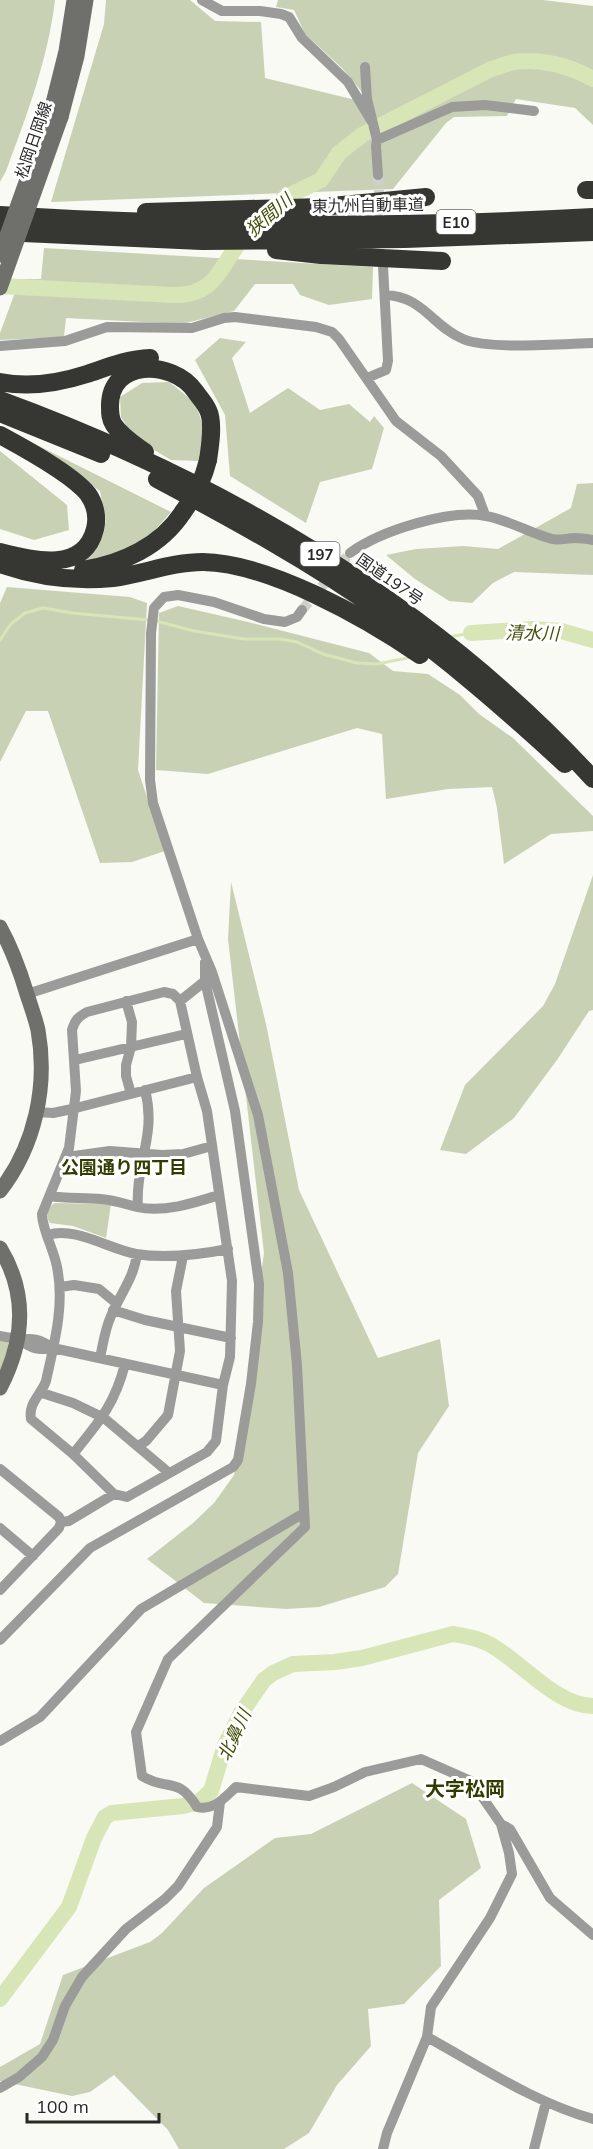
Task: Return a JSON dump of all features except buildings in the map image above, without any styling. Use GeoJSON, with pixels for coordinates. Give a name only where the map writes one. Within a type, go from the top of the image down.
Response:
{"type":"FeatureCollection","features":[{"type":"Feature","properties":{"kind":"highway"},"geometry":{"type":"LineString","coordinates":[[203,226],[321,207],[426,197]]}},
{"type":"Feature","properties":{"kind":"highway","name":"東九州自動車道"},"geometry":{"type":"LineString","coordinates":[[0,215],[203,226],[320,240],[593,232]]}},
{"type":"Feature","properties":{"kind":"highway","name":"東九州自動車道"},"geometry":{"type":"LineString","coordinates":[[320,240],[593,217]]}},
{"type":"Feature","properties":{"kind":"highway"},"geometry":{"type":"LineString","coordinates":[[203,226],[320,240],[442,261]]}},
{"type":"Feature","properties":{"kind":"highway","name":"東九州自動車道"},"geometry":{"type":"LineString","coordinates":[[0,232],[203,226]]}},
{"type":"Feature","properties":{"kind":"highway"},"geometry":{"type":"LineString","coordinates":[[0,382],[18,385],[43,384],[77,377],[124,361],[148,358],[167,360],[194,375],[210,395],[217,411],[219,426],[210,481],[201,500],[168,531],[149,545],[121,560],[95,568],[72,571],[48,568],[0,552]]}},
{"type":"Feature","properties":{"kind":"highway"},"geometry":{"type":"LineString","coordinates":[[212,461],[209,411],[190,385],[170,372],[149,368],[130,373],[115,385],[111,393],[110,417],[112,423],[129,441],[253,507],[310,548]]}},
{"type":"Feature","properties":{"kind":"highway","name":"国道197号"},"geometry":{"type":"LineString","coordinates":[[0,400],[68,426],[177,475],[310,548],[389,601],[503,688],[538,720],[593,779]]}},
{"type":"Feature","properties":{"kind":"highway","name":"国道197号"},"geometry":{"type":"LineString","coordinates":[[0,413],[151,476],[246,526],[310,564],[384,614],[485,691],[593,790]]}},
{"type":"Feature","properties":{"kind":"highway"},"geometry":{"type":"LineString","coordinates":[[0,435],[76,482],[92,500],[96,517],[94,534],[89,542],[84,549],[69,558],[42,561],[0,552]]}},
{"type":"Feature","properties":{"kind":"highway"},"geometry":{"type":"LineString","coordinates":[[98,578],[149,555],[176,533],[187,513]]}},
{"type":"Feature","properties":{"kind":"highway"},"geometry":{"type":"LineString","coordinates":[[0,564],[47,578],[112,578],[203,562],[258,572],[337,605],[389,635],[462,683],[545,746]]}},
{"type":"Feature","properties":{"kind":"main road","name":"松岡日岡線"},"geometry":{"type":"LineString","coordinates":[[0,255],[56,116],[74,0]]}},
{"type":"Feature","properties":{"kind":"main road","name":"松岡日岡線"},"geometry":{"type":"LineString","coordinates":[[0,288],[77,56],[86,0]]}},
{"type":"Feature","properties":{"kind":"main road"},"geometry":{"type":"LineString","coordinates":[[0,927],[14,955],[27,994],[38,1029],[41,1054],[38,1112],[30,1138],[0,1191]]}},
{"type":"Feature","properties":{"kind":"main road"},"geometry":{"type":"LineString","coordinates":[[0,1248],[8,1262],[16,1288],[20,1316],[19,1340],[10,1369],[0,1388]]}},
{"type":"Feature","properties":{"kind":"street"},"geometry":{"type":"LineString","coordinates":[[202,0],[222,11],[260,11],[289,18],[302,38],[348,82],[372,122]]}},
{"type":"Feature","properties":{"kind":"street"},"geometry":{"type":"LineString","coordinates":[[365,67],[367,99],[377,140],[378,175]]}},
{"type":"Feature","properties":{"kind":"street"},"geometry":{"type":"LineString","coordinates":[[377,140],[453,107],[485,105],[534,111]]}},
{"type":"Feature","properties":{"kind":"street"},"geometry":{"type":"LineString","coordinates":[[367,378],[386,370],[388,361],[383,266]]}},
{"type":"Feature","properties":{"kind":"street"},"geometry":{"type":"LineString","coordinates":[[385,295],[399,296],[413,301],[438,324],[452,333],[477,343],[593,343]]}},
{"type":"Feature","properties":{"kind":"street"},"geometry":{"type":"LineString","coordinates":[[0,346],[64,341],[107,327],[192,328],[235,317],[297,324],[332,332],[396,421],[441,456],[478,496],[485,515]]}},
{"type":"Feature","properties":{"kind":"street"},"geometry":{"type":"LineString","coordinates":[[350,554],[364,543],[382,535],[461,514],[485,515],[554,540],[573,538],[593,540]]}},
{"type":"Feature","properties":{"kind":"street"},"geometry":{"type":"LineString","coordinates":[[302,610],[297,617],[285,622],[264,619],[214,602],[178,596],[164,597],[154,608],[151,633],[150,780],[153,803],[258,1115],[288,1273],[297,1365],[305,1527],[168,1659],[136,1732],[142,1776],[150,1781],[179,1787],[189,1794],[196,1807],[206,1809],[220,1802],[236,1787],[309,1796],[365,1772],[421,1759],[471,1781],[501,1824],[512,1875],[489,1918],[431,2007],[427,2037],[387,2133],[383,2149]]}},
{"type":"Feature","properties":{"kind":"street"},"geometry":{"type":"LineString","coordinates":[[27,994],[198,939]]}},
{"type":"Feature","properties":{"kind":"street"},"geometry":{"type":"LineString","coordinates":[[0,1640],[90,1548],[233,1467],[238,1460],[253,1364],[258,1322],[259,1284],[235,1111],[205,981],[205,956]]}},
{"type":"Feature","properties":{"kind":"street"},"geometry":{"type":"LineString","coordinates":[[180,1001],[205,981]]}},
{"type":"Feature","properties":{"kind":"street"},"geometry":{"type":"LineString","coordinates":[[164,992],[173,994],[180,1001],[196,1077],[207,1111],[228,1250],[232,1281],[230,1357],[223,1385],[216,1441],[207,1452],[127,1497],[114,1494],[74,1454],[31,1419],[31,1404],[42,1393],[53,1348],[60,1301],[57,1268],[48,1235],[42,1223],[42,1214],[67,1154],[74,1109],[75,1060],[72,1030],[74,1022],[87,1012],[164,992]]}},
{"type":"Feature","properties":{"kind":"street"},"geometry":{"type":"LineString","coordinates":[[126,1001],[132,1022],[131,1047],[126,1065],[126,1076],[131,1094]]}},
{"type":"Feature","properties":{"kind":"street"},"geometry":{"type":"LineString","coordinates":[[75,1060],[186,1034]]}},
{"type":"Feature","properties":{"kind":"street"},"geometry":{"type":"LineString","coordinates":[[38,1112],[53,1113],[74,1109],[196,1077]]}},
{"type":"Feature","properties":{"kind":"street"},"geometry":{"type":"LineString","coordinates":[[138,1208],[138,1181],[150,1115],[145,1090]]}},
{"type":"Feature","properties":{"kind":"street"},"geometry":{"type":"LineString","coordinates":[[67,1154],[74,1156],[110,1151],[183,1154],[212,1146]]}},
{"type":"Feature","properties":{"kind":"street"},"geometry":{"type":"LineString","coordinates":[[50,1196],[113,1200],[138,1208],[188,1205],[219,1195]]}},
{"type":"Feature","properties":{"kind":"street"},"geometry":{"type":"LineString","coordinates":[[48,1235],[69,1232],[117,1250],[137,1254],[183,1256],[228,1250]]}},
{"type":"Feature","properties":{"kind":"street"},"geometry":{"type":"LineString","coordinates":[[100,1358],[107,1327],[131,1279],[137,1254]]}},
{"type":"Feature","properties":{"kind":"street"},"geometry":{"type":"LineString","coordinates":[[138,1446],[146,1441],[168,1415],[180,1351],[177,1292],[183,1256]]}},
{"type":"Feature","properties":{"kind":"street"},"geometry":{"type":"LineString","coordinates":[[60,1287],[99,1288],[115,1307],[145,1320],[231,1338]]}},
{"type":"Feature","properties":{"kind":"street"},"geometry":{"type":"LineString","coordinates":[[0,1336],[19,1340],[36,1339],[53,1348],[223,1385]]}},
{"type":"Feature","properties":{"kind":"street"},"geometry":{"type":"LineString","coordinates":[[74,1454],[102,1417],[118,1389],[125,1364]]}},
{"type":"Feature","properties":{"kind":"street"},"geometry":{"type":"LineString","coordinates":[[42,1393],[73,1403],[102,1417],[168,1472]]}},
{"type":"Feature","properties":{"kind":"street"},"geometry":{"type":"LineString","coordinates":[[0,1468],[59,1517],[61,1522],[59,1528],[0,1590]]}},
{"type":"Feature","properties":{"kind":"street"},"geometry":{"type":"LineString","coordinates":[[61,1522],[69,1521],[114,1494]]}},
{"type":"Feature","properties":{"kind":"street"},"geometry":{"type":"LineString","coordinates":[[0,1741],[40,1717],[141,1609],[304,1513]]}},
{"type":"Feature","properties":{"kind":"street"},"geometry":{"type":"LineString","coordinates":[[0,1528],[33,1556]]}},
{"type":"Feature","properties":{"kind":"street"},"geometry":{"type":"LineString","coordinates":[[0,2088],[19,2077],[42,2058],[53,2040],[65,2006],[82,1977],[126,1929],[178,1886],[217,1827],[220,1802]]}},
{"type":"Feature","properties":{"kind":"street"},"geometry":{"type":"LineString","coordinates":[[501,1824],[510,1829],[550,1898],[593,1935]]}},
{"type":"Feature","properties":{"kind":"street"},"geometry":{"type":"LineString","coordinates":[[427,2037],[546,2102],[567,2112],[593,2119]]}},
{"type":"Feature","properties":{"kind":"street"},"geometry":{"type":"LineString","coordinates":[[534,2149],[546,2102]]}},
{"type":"Feature","properties":{"kind":"green space"},"geometry":{"type":"Polygon","coordinates":[[[0,0],[55,0],[36,87],[0,182],[0,0]]]}},
{"type":"Feature","properties":{"kind":"green space"},"geometry":{"type":"Polygon","coordinates":[[[106,0],[190,0],[215,21],[261,22],[265,78],[372,104],[342,68],[305,34],[294,10],[276,7],[278,0],[543,0],[593,6],[593,125],[575,108],[516,99],[507,116],[454,117],[446,123],[393,189],[51,202],[104,24],[106,0]]]}},
{"type":"Feature","properties":{"kind":"green space"},"geometry":{"type":"Polygon","coordinates":[[[44,248],[373,267],[372,299],[329,305],[300,295],[293,284],[255,284],[234,311],[182,324],[66,318],[64,337],[0,340],[0,333],[20,279],[41,279],[44,248]]]}},
{"type":"Feature","properties":{"kind":"green space"},"geometry":{"type":"Polygon","coordinates":[[[220,338],[246,342],[232,358],[250,413],[288,388],[320,410],[349,404],[370,422],[374,416],[384,428],[372,469],[320,482],[306,523],[230,476],[225,415],[195,360],[220,338]]]}},
{"type":"Feature","properties":{"kind":"green space"},"geometry":{"type":"Polygon","coordinates":[[[169,382],[196,406],[204,439],[199,461],[171,460],[134,438],[121,417],[120,397],[142,383],[169,382]]]}},
{"type":"Feature","properties":{"kind":"green space"},"geometry":{"type":"Polygon","coordinates":[[[21,437],[171,512],[148,538],[112,556],[73,565],[94,542],[106,521],[100,491],[21,437]]]}},
{"type":"Feature","properties":{"kind":"green space"},"geometry":{"type":"Polygon","coordinates":[[[0,451],[67,505],[69,530],[34,540],[0,529],[0,451]]]}},
{"type":"Feature","properties":{"kind":"green space"},"geometry":{"type":"Polygon","coordinates":[[[593,483],[593,575],[514,572],[493,583],[472,603],[449,601],[415,579],[386,555],[416,549],[463,546],[498,549],[571,508],[577,484],[593,483]]]}},
{"type":"Feature","properties":{"kind":"green space"},"geometry":{"type":"Polygon","coordinates":[[[7,587],[130,597],[147,603],[138,770],[165,851],[132,862],[100,863],[48,711],[26,711],[0,762],[0,603],[7,587]]]}},
{"type":"Feature","properties":{"kind":"green space"},"geometry":{"type":"Polygon","coordinates":[[[178,606],[369,653],[393,671],[428,674],[460,695],[479,714],[513,738],[593,816],[593,831],[551,834],[504,864],[492,787],[448,789],[386,799],[382,734],[357,728],[208,774],[156,770],[159,613],[178,606]]]}},
{"type":"Feature","properties":{"kind":"green space"},"geometry":{"type":"Polygon","coordinates":[[[593,875],[593,1010],[589,1011],[557,1060],[514,1118],[466,1154],[440,1150],[465,1085],[543,1006],[555,984],[593,875]]]}},
{"type":"Feature","properties":{"kind":"green space"},"geometry":{"type":"Polygon","coordinates":[[[231,882],[266,1024],[299,1190],[378,1358],[440,1339],[449,1406],[418,1453],[398,1574],[385,1587],[319,1607],[286,1609],[204,1603],[147,1559],[193,1523],[214,1503],[234,1475],[264,1253],[228,939],[231,882]]]}},
{"type":"Feature","properties":{"kind":"green space"},"geometry":{"type":"Polygon","coordinates":[[[55,1203],[111,1204],[106,1238],[73,1226],[50,1223],[48,1212],[55,1203]]]}},
{"type":"Feature","properties":{"kind":"green space"},"geometry":{"type":"Polygon","coordinates":[[[0,1340],[8,1342],[11,1351],[0,1375],[0,1340]]]}},
{"type":"Feature","properties":{"kind":"green space"},"geometry":{"type":"Polygon","coordinates":[[[412,1783],[466,1819],[481,1868],[439,1900],[441,1966],[404,2004],[368,2009],[371,2046],[337,2085],[309,2133],[284,2149],[179,2149],[168,2130],[114,2075],[90,2092],[72,2096],[0,2081],[0,2067],[40,2044],[63,1975],[150,1942],[162,1933],[204,1888],[275,1838],[311,1834],[412,1783]]]}},
{"type":"Feature","properties":{"kind":"waterway","name":"狭間川"},"geometry":{"type":"LineString","coordinates":[[267,214],[284,198],[321,180],[339,153],[362,135],[491,69],[514,62],[545,62],[575,70],[593,79]]}},
{"type":"Feature","properties":{"kind":"waterway","name":"狭間川"},"geometry":{"type":"LineString","coordinates":[[0,286],[189,294],[201,290],[210,283],[248,233]]}},
{"type":"Feature","properties":{"kind":"waterway"},"geometry":{"type":"LineString","coordinates":[[0,640],[11,624],[25,613],[43,608],[149,620]]}},
{"type":"Feature","properties":{"kind":"waterway"},"geometry":{"type":"LineString","coordinates":[[156,621],[194,631],[244,639],[280,639],[297,642],[323,654],[357,663],[377,664],[412,657]]}},
{"type":"Feature","properties":{"kind":"waterway","name":"清水川"},"geometry":{"type":"LineString","coordinates":[[471,633],[532,629],[561,631],[593,640]]}},
{"type":"Feature","properties":{"kind":"waterway"},"geometry":{"type":"LineString","coordinates":[[449,637],[471,633]]}},
{"type":"Feature","properties":{"kind":"waterway","name":"北鼻川"},"geometry":{"type":"LineString","coordinates":[[0,1999],[69,1907],[94,1838],[105,1817],[112,1813],[183,1806],[199,1802],[211,1791],[225,1745],[241,1713],[264,1680],[273,1673],[293,1664],[362,1658],[453,1634],[489,1644],[552,1691],[579,1704],[593,1706]]}},
{"type":"Feature","properties":{"kind":"tunnel"},"geometry":{"type":"LineString","coordinates":[[378,175],[381,228]]}},
{"type":"Feature","properties":{"kind":"tunnel"},"geometry":{"type":"LineString","coordinates":[[302,610],[350,553]]}},
{"type":"Feature","properties":{"kind":"district","name":"公園通り四丁目"},"geometry":{"type":"Point","coordinates":[124,1167]}},
{"type":"Feature","properties":{"kind":"district","name":"大字松岡"},"geometry":{"type":"Point","coordinates":[465,1788]}}]}
